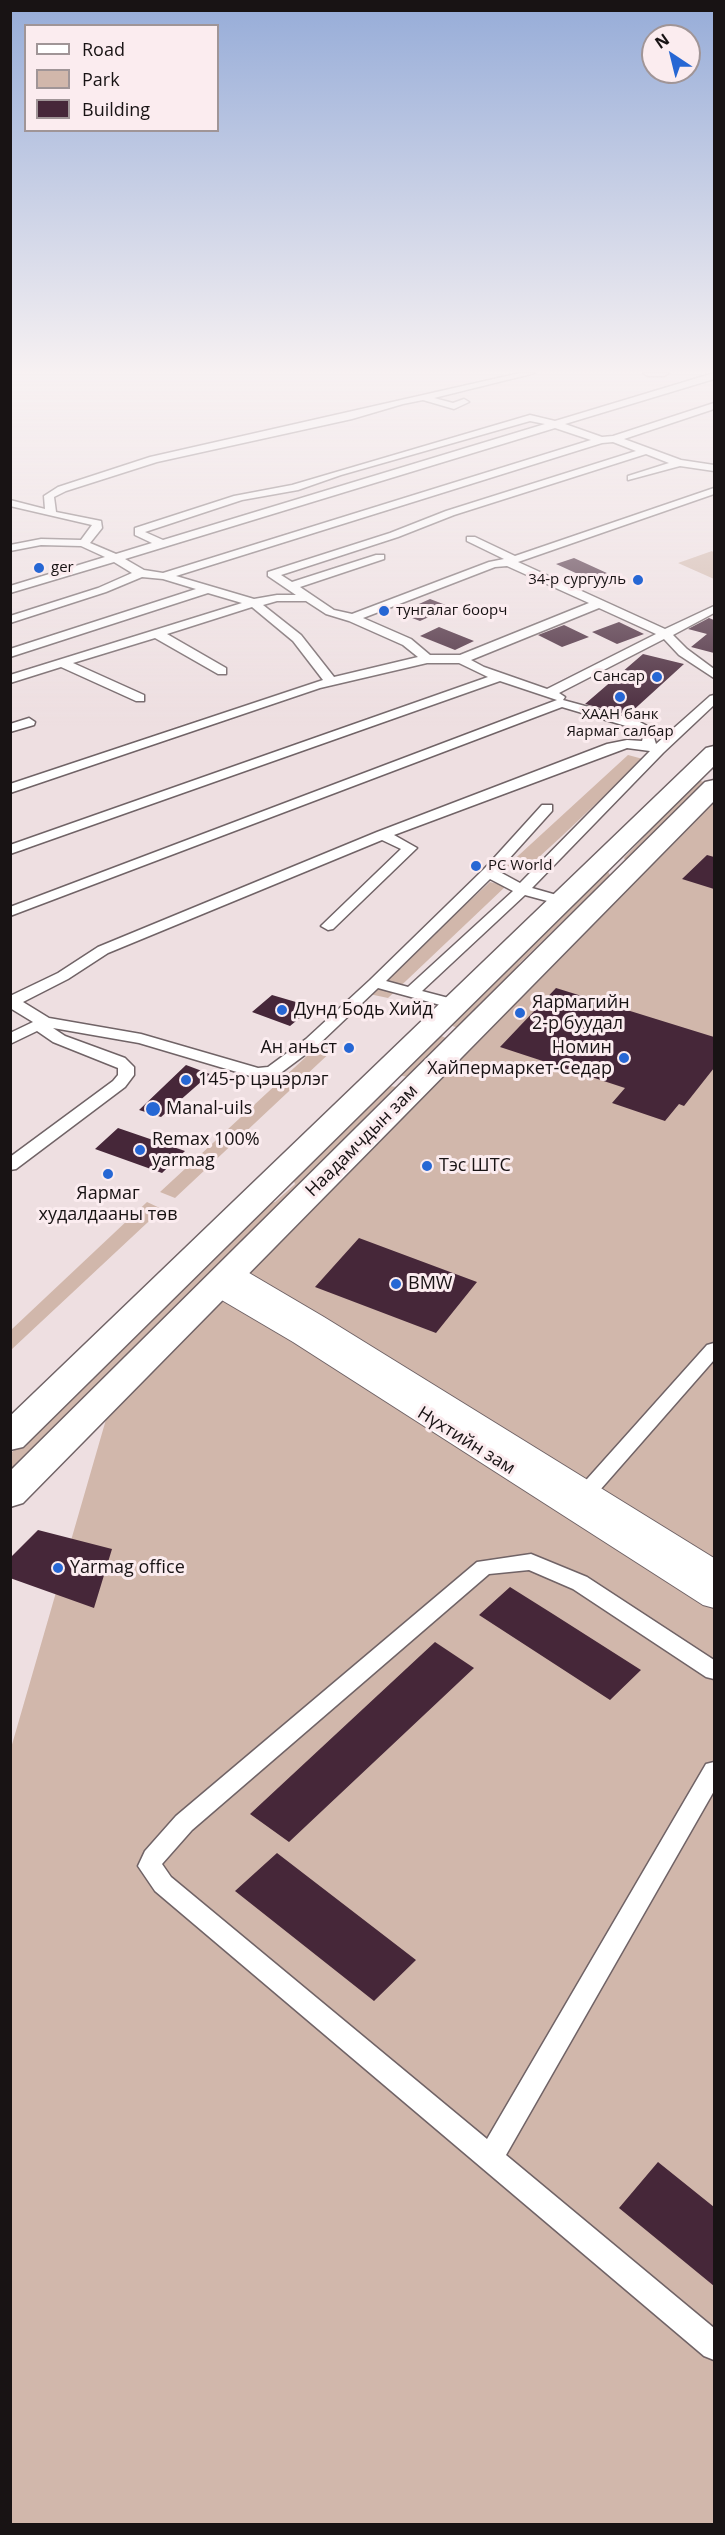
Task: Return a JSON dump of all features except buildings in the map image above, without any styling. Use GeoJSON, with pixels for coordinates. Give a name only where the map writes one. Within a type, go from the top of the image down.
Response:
{"type":"FeatureCollection","features":[{"type":"Feature","properties":{"kind":"highway","name":"Наадамчдын зам"},"geometry":{"type":"LineString","coordinates":[[10,1494],[470,1034],[714,753]]}},
{"type":"Feature","properties":{"kind":"highway","name":"Наадамчдын зам"},"geometry":{"type":"LineString","coordinates":[[10,1438],[562,901],[619,865],[714,788]]}},
{"type":"Feature","properties":{"kind":"highway"},"geometry":{"type":"LineString","coordinates":[[445,1013],[447,1032],[470,1034]]}},
{"type":"Feature","properties":{"kind":"highway"},"geometry":{"type":"LineString","coordinates":[[377,1080],[398,1080],[414,1090]]}},
{"type":"Feature","properties":{"kind":"highway"},"geometry":{"type":"LineString","coordinates":[[269,1187],[304,1199]]}},
{"type":"Feature","properties":{"kind":"main road","name":"Нүхтийн зам"},"geometry":{"type":"LineString","coordinates":[[224,1280],[315,1323],[714,1572]]}},
{"type":"Feature","properties":{"kind":"main road","name":"Нүхтийн зам"},"geometry":{"type":"LineString","coordinates":[[224,1280],[302,1336],[714,1597]]}},
{"type":"Feature","properties":{"kind":"street"},"geometry":{"type":"LineString","coordinates":[[51,514],[49,496],[59,491]]}},
{"type":"Feature","properties":{"kind":"street"},"geometry":{"type":"LineString","coordinates":[[160,543],[139,533],[139,530],[267,491]]}},
{"type":"Feature","properties":{"kind":"street"},"geometry":{"type":"LineString","coordinates":[[10,590],[334,491]]}},
{"type":"Feature","properties":{"kind":"street"},"geometry":{"type":"LineString","coordinates":[[164,576],[436,491]]}},
{"type":"Feature","properties":{"kind":"street"},"geometry":{"type":"LineString","coordinates":[[427,659],[407,642],[353,618],[330,612],[272,574],[394,535],[450,513],[518,491]]}},
{"type":"Feature","properties":{"kind":"street"},"geometry":{"type":"LineString","coordinates":[[353,618],[493,564],[713,491]]}},
{"type":"Feature","properties":{"kind":"street"},"geometry":{"type":"LineString","coordinates":[[10,503],[97,523],[97,528],[84,543]]}},
{"type":"Feature","properties":{"kind":"street"},"geometry":{"type":"LineString","coordinates":[[471,539],[510,560],[664,633],[683,652],[714,674]]}},
{"type":"Feature","properties":{"kind":"street"},"geometry":{"type":"LineString","coordinates":[[10,548],[41,542],[84,543],[141,573],[164,576],[254,603],[297,638],[332,682]]}},
{"type":"Feature","properties":{"kind":"street"},"geometry":{"type":"LineString","coordinates":[[291,586],[380,557]]}},
{"type":"Feature","properties":{"kind":"street"},"geometry":{"type":"LineString","coordinates":[[10,620],[102,590],[141,573]]}},
{"type":"Feature","properties":{"kind":"street"},"geometry":{"type":"LineString","coordinates":[[10,653],[209,589]]}},
{"type":"Feature","properties":{"kind":"street"},"geometry":{"type":"LineString","coordinates":[[10,679],[254,603],[277,598],[309,598]]}},
{"type":"Feature","properties":{"kind":"street"},"geometry":{"type":"LineString","coordinates":[[10,789],[332,682],[427,659],[462,659],[600,603]]}},
{"type":"Feature","properties":{"kind":"street"},"geometry":{"type":"LineString","coordinates":[[549,693],[714,609]]}},
{"type":"Feature","properties":{"kind":"street"},"geometry":{"type":"LineString","coordinates":[[156,633],[222,671]]}},
{"type":"Feature","properties":{"kind":"street"},"geometry":{"type":"LineString","coordinates":[[462,659],[480,670],[549,693],[562,699],[561,703]]}},
{"type":"Feature","properties":{"kind":"street"},"geometry":{"type":"LineString","coordinates":[[62,663],[140,698]]}},
{"type":"Feature","properties":{"kind":"street"},"geometry":{"type":"LineString","coordinates":[[10,850],[499,677]]}},
{"type":"Feature","properties":{"kind":"street"},"geometry":{"type":"LineString","coordinates":[[411,992],[522,890],[652,748],[714,699]]}},
{"type":"Feature","properties":{"kind":"street"},"geometry":{"type":"LineString","coordinates":[[10,912],[561,703],[631,723],[646,731],[652,748]]}},
{"type":"Feature","properties":{"kind":"street"},"geometry":{"type":"LineString","coordinates":[[10,728],[29,722]]}},
{"type":"Feature","properties":{"kind":"street"},"geometry":{"type":"LineString","coordinates":[[11,1001],[63,976],[103,950],[382,836],[612,747],[627,744],[652,748]]}},
{"type":"Feature","properties":{"kind":"street"},"geometry":{"type":"LineString","coordinates":[[11,1001],[44,1022],[141,1039],[257,1073],[276,1070],[312,1042],[375,983],[489,872],[547,808]]}},
{"type":"Feature","properties":{"kind":"street"},"geometry":{"type":"LineString","coordinates":[[328,926],[410,848],[382,836]]}},
{"type":"Feature","properties":{"kind":"street"},"geometry":{"type":"LineString","coordinates":[[489,872],[522,890],[562,901]]}},
{"type":"Feature","properties":{"kind":"street"},"geometry":{"type":"LineString","coordinates":[[375,983],[411,992],[445,1013]]}},
{"type":"Feature","properties":{"kind":"street"},"geometry":{"type":"LineString","coordinates":[[10,1039],[44,1022]]}},
{"type":"Feature","properties":{"kind":"street"},"geometry":{"type":"LineString","coordinates":[[10,1165],[119,1084],[126,1075],[126,1068],[107,1057],[59,1039],[45,1030],[44,1022]]}},
{"type":"Feature","properties":{"kind":"street"},"geometry":{"type":"LineString","coordinates":[[107,1057],[124,1044],[141,1039]]}},
{"type":"Feature","properties":{"kind":"street"},"geometry":{"type":"LineString","coordinates":[[586,1492],[714,1349]]}},
{"type":"Feature","properties":{"kind":"street"},"geometry":{"type":"LineString","coordinates":[[714,1671],[580,1583],[531,1562],[484,1568],[441,1601],[183,1823],[153,1858],[150,1866],[163,1884],[491,2156],[714,2346]]}},
{"type":"Feature","properties":{"kind":"street"},"geometry":{"type":"LineString","coordinates":[[491,2156],[714,1772]]}},
{"type":"Feature","properties":{"kind":"green space"},"geometry":{"type":"Polygon","coordinates":[[[712,551],[714,553],[714,579],[678,563],[712,551]]]}},
{"type":"Feature","properties":{"kind":"green space"},"geometry":{"type":"Polygon","coordinates":[[[628,755],[643,759],[526,869],[507,866],[628,755]]]}},
{"type":"Feature","properties":{"kind":"green space"},"geometry":{"type":"Polygon","coordinates":[[[697,780],[708,783],[625,860],[624,858],[697,780]]]}},
{"type":"Feature","properties":{"kind":"green space"},"geometry":{"type":"Polygon","coordinates":[[[714,786],[714,2524],[11,2524],[11,1748],[120,1371],[11,1480],[11,1453],[266,1204],[275,1202],[295,1184],[293,1179],[389,1086],[397,1087],[408,1077],[397,1075],[437,1034],[448,1039],[458,1028],[450,1025],[607,870],[610,875],[520,963],[499,991],[714,786]]]}},
{"type":"Feature","properties":{"kind":"green space"},"geometry":{"type":"Polygon","coordinates":[[[490,882],[506,886],[388,998],[369,994],[490,882]]]}},
{"type":"Feature","properties":{"kind":"green space"},"geometry":{"type":"Polygon","coordinates":[[[321,1043],[335,1048],[175,1198],[160,1192],[321,1043]]]}},
{"type":"Feature","properties":{"kind":"green space"},"geometry":{"type":"Polygon","coordinates":[[[147,1202],[162,1209],[11,1350],[11,1330],[147,1202]]]}},
{"type":"Feature","properties":{"kind":"place","name":"ger"},"geometry":{"type":"Point","coordinates":[39,568]}},
{"type":"Feature","properties":{"kind":"place","name":"34-р сургууль"},"geometry":{"type":"Point","coordinates":[638,580]}},
{"type":"Feature","properties":{"kind":"place","name":"тунгалаг боорч"},"geometry":{"type":"Point","coordinates":[384,611]}},
{"type":"Feature","properties":{"kind":"place","name":"Сансар"},"geometry":{"type":"Point","coordinates":[657,677]}},
{"type":"Feature","properties":{"kind":"place","name":"ХААН банк Яармаг салбар"},"geometry":{"type":"Point","coordinates":[620,697]}},
{"type":"Feature","properties":{"kind":"place","name":"PC World"},"geometry":{"type":"Point","coordinates":[476,866]}},
{"type":"Feature","properties":{"kind":"place","name":"Дунд Бодь Хийд"},"geometry":{"type":"Point","coordinates":[282,1010]}},
{"type":"Feature","properties":{"kind":"place","name":"Яармагийн 2-р буудал"},"geometry":{"type":"Point","coordinates":[520,1013]}},
{"type":"Feature","properties":{"kind":"place","name":"Ан аньст"},"geometry":{"type":"Point","coordinates":[349,1048]}},
{"type":"Feature","properties":{"kind":"place","name":"Номин Хайпермаркет-Седар"},"geometry":{"type":"Point","coordinates":[624,1058]}},
{"type":"Feature","properties":{"kind":"place","name":"145-р цэцэрлэг"},"geometry":{"type":"Point","coordinates":[186,1080]}},
{"type":"Feature","properties":{"kind":"place","name":"Manal-uils"},"geometry":{"type":"Point","coordinates":[153,1109]}},
{"type":"Feature","properties":{"kind":"place","name":"Remax 100% yarmag"},"geometry":{"type":"Point","coordinates":[140,1150]}},
{"type":"Feature","properties":{"kind":"place","name":"Тэс ШТС"},"geometry":{"type":"Point","coordinates":[427,1166]}},
{"type":"Feature","properties":{"kind":"place","name":"Яармаг худалдааны төв"},"geometry":{"type":"Point","coordinates":[108,1174]}},
{"type":"Feature","properties":{"kind":"place","name":"BMW"},"geometry":{"type":"Point","coordinates":[396,1284]}},
{"type":"Feature","properties":{"kind":"place","name":"Yarmag office"},"geometry":{"type":"Point","coordinates":[58,1568]}}]}
